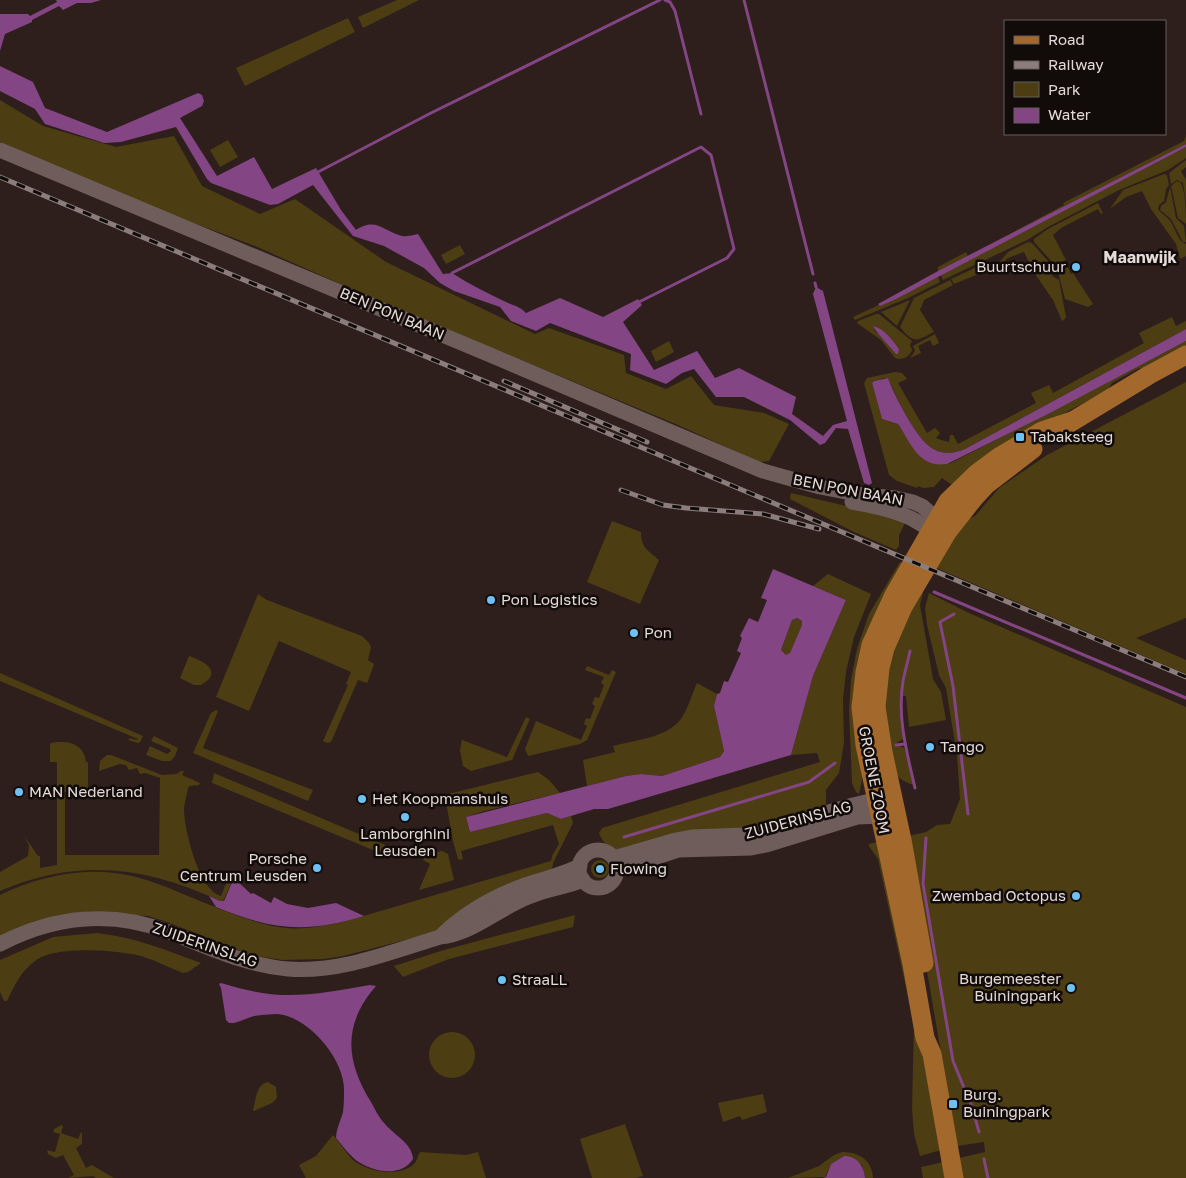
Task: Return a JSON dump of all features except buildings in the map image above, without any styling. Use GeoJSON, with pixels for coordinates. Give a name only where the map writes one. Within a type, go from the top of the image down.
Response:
{"type":"FeatureCollection","features":[{"type":"Feature","properties":{"kind":"main road","name":"GROENE ZOOM"},"geometry":{"type":"LineString","coordinates":[[954,1178],[932,1054],[925,1038],[887,806],[883,752],[876,707],[880,668],[888,641],[939,527],[974,498],[986,485],[1072,421],[1186,355]]}},
{"type":"Feature","properties":{"kind":"street","name":"BEN PON BAAN"},"geometry":{"type":"LineString","coordinates":[[0,150],[763,471],[784,478],[856,494],[895,498],[912,502],[922,506],[939,527]]}},
{"type":"Feature","properties":{"kind":"street","name":"ZUIDERINSLAG"},"geometry":{"type":"LineString","coordinates":[[616,864],[678,850],[751,848],[766,845],[887,806]]}},
{"type":"Feature","properties":{"kind":"street"},"geometry":{"type":"LineString","coordinates":[[594,850],[605,851],[616,864],[614,879],[604,887],[593,887],[581,873],[585,855],[594,850]]}},
{"type":"Feature","properties":{"kind":"street","name":"ZUIDERINSLAG"},"geometry":{"type":"LineString","coordinates":[[0,944],[24,933],[58,922],[86,918],[106,918],[148,925],[238,960],[271,967],[300,969],[341,966],[440,936],[448,928],[486,903],[519,888],[561,875],[581,873]]}},
{"type":"Feature","properties":{"kind":"green space"},"geometry":{"type":"Polygon","coordinates":[[[397,0],[419,0],[363,28],[358,17],[397,0]]]}},
{"type":"Feature","properties":{"kind":"green space"},"geometry":{"type":"Polygon","coordinates":[[[348,18],[355,32],[245,86],[236,68],[348,18]]]}},
{"type":"Feature","properties":{"kind":"green space"},"geometry":{"type":"Polygon","coordinates":[[[0,100],[43,126],[116,147],[174,136],[202,186],[260,214],[295,199],[386,262],[535,334],[549,328],[624,355],[626,373],[666,389],[691,376],[714,405],[764,413],[789,424],[769,461],[759,462],[678,425],[372,298],[255,246],[130,199],[0,142],[0,100]]]}},
{"type":"Feature","properties":{"kind":"green space"},"geometry":{"type":"Polygon","coordinates":[[[1186,135],[1186,144],[968,256],[1064,205],[1063,203],[1184,141],[1186,135]]]}},
{"type":"Feature","properties":{"kind":"green space"},"geometry":{"type":"Polygon","coordinates":[[[228,140],[238,157],[220,167],[210,150],[228,140]]]}},
{"type":"Feature","properties":{"kind":"green space"},"geometry":{"type":"Polygon","coordinates":[[[1186,147],[1186,158],[1168,170],[1119,190],[1027,240],[943,280],[940,275],[1186,147]]]}},
{"type":"Feature","properties":{"kind":"green space"},"geometry":{"type":"Polygon","coordinates":[[[1186,160],[1186,167],[1181,171],[1186,180],[1186,202],[1183,183],[1177,180],[1171,184],[1169,173],[1186,160]]]}},
{"type":"Feature","properties":{"kind":"green space"},"geometry":{"type":"Polygon","coordinates":[[[1164,174],[1167,175],[1169,185],[1166,189],[1164,201],[1159,205],[1158,209],[1171,222],[1180,239],[1186,244],[1186,256],[1180,259],[1176,244],[1151,209],[1142,191],[1126,197],[1110,209],[1123,190],[1164,174]]]}},
{"type":"Feature","properties":{"kind":"green space"},"geometry":{"type":"Polygon","coordinates":[[[1177,181],[1181,183],[1184,192],[1186,224],[1178,218],[1171,186],[1177,181]]]}},
{"type":"Feature","properties":{"kind":"green space"},"geometry":{"type":"Polygon","coordinates":[[[1170,187],[1176,218],[1184,226],[1186,242],[1183,242],[1171,219],[1160,210],[1161,206],[1166,202],[1170,187]]]}},
{"type":"Feature","properties":{"kind":"green space"},"geometry":{"type":"Polygon","coordinates":[[[1098,203],[1103,213],[1101,214],[1098,209],[1061,228],[1053,235],[1066,260],[1055,265],[1034,242],[1034,239],[1048,229],[1098,203]]]}},
{"type":"Feature","properties":{"kind":"green space"},"geometry":{"type":"Polygon","coordinates":[[[1028,242],[1032,243],[1048,261],[1052,276],[1059,280],[1066,317],[1062,321],[1053,300],[1033,271],[1024,252],[1008,258],[992,271],[1008,252],[1028,242]]]}},
{"type":"Feature","properties":{"kind":"green space"},"geometry":{"type":"Polygon","coordinates":[[[460,245],[465,254],[446,264],[441,255],[460,245]]]}},
{"type":"Feature","properties":{"kind":"green space"},"geometry":{"type":"Polygon","coordinates":[[[966,252],[968,256],[938,271],[938,267],[966,252]]]}},
{"type":"Feature","properties":{"kind":"green space"},"geometry":{"type":"Polygon","coordinates":[[[1066,263],[1071,274],[1073,273],[1093,304],[1088,307],[1065,299],[1057,268],[1066,263]]]}},
{"type":"Feature","properties":{"kind":"green space"},"geometry":{"type":"Polygon","coordinates":[[[979,266],[984,275],[981,273],[954,284],[951,279],[979,266]]]}},
{"type":"Feature","properties":{"kind":"green space"},"geometry":{"type":"Polygon","coordinates":[[[938,276],[940,282],[908,298],[855,320],[853,317],[922,285],[938,276]]]}},
{"type":"Feature","properties":{"kind":"green space"},"geometry":{"type":"Polygon","coordinates":[[[950,280],[953,285],[924,300],[920,310],[934,332],[919,339],[909,336],[900,327],[914,298],[950,280]]]}},
{"type":"Feature","properties":{"kind":"green space"},"geometry":{"type":"Polygon","coordinates":[[[910,300],[897,326],[881,312],[910,300]]]}},
{"type":"Feature","properties":{"kind":"green space"},"geometry":{"type":"Polygon","coordinates":[[[879,314],[912,341],[910,345],[911,352],[903,359],[895,358],[881,340],[857,323],[879,314]],[[874,326],[874,330],[896,354],[899,349],[884,332],[874,326]]]}},
{"type":"Feature","properties":{"kind":"green space"},"geometry":{"type":"Polygon","coordinates":[[[1172,317],[1176,326],[1186,321],[1186,329],[965,449],[954,452],[945,453],[937,451],[923,441],[907,417],[888,378],[874,381],[872,383],[882,419],[898,424],[918,454],[924,459],[940,464],[951,463],[1186,341],[1186,349],[1155,365],[1137,369],[1112,383],[1107,391],[1053,419],[952,485],[942,478],[934,487],[923,488],[918,486],[917,488],[897,481],[889,475],[864,383],[867,378],[895,372],[902,373],[907,379],[898,383],[927,433],[935,428],[940,433],[936,438],[949,442],[950,435],[953,435],[958,444],[1036,403],[1031,393],[1049,385],[1053,393],[1144,343],[1139,333],[1172,317]]]}},
{"type":"Feature","properties":{"kind":"green space"},"geometry":{"type":"Polygon","coordinates":[[[935,334],[939,343],[933,346],[930,340],[918,346],[921,353],[910,358],[915,351],[913,346],[935,334]]]}},
{"type":"Feature","properties":{"kind":"green space"},"geometry":{"type":"Polygon","coordinates":[[[669,341],[674,352],[656,362],[651,351],[669,341]]]}},
{"type":"Feature","properties":{"kind":"green space"},"geometry":{"type":"Polygon","coordinates":[[[1186,382],[1186,618],[1136,638],[1186,660],[1186,674],[934,567],[968,519],[975,516],[999,488],[1047,455],[1186,382]]]}},
{"type":"Feature","properties":{"kind":"green space"},"geometry":{"type":"Polygon","coordinates":[[[791,493],[864,509],[905,523],[899,535],[899,546],[896,550],[854,532],[790,499],[791,493]]]}},
{"type":"Feature","properties":{"kind":"green space"},"geometry":{"type":"Polygon","coordinates":[[[612,521],[641,532],[644,545],[659,560],[640,604],[587,582],[612,521]]]}},
{"type":"Feature","properties":{"kind":"green space"},"geometry":{"type":"Polygon","coordinates":[[[900,562],[907,566],[859,794],[852,783],[849,710],[851,680],[857,649],[869,614],[900,562]]]}},
{"type":"Feature","properties":{"kind":"green space"},"geometry":{"type":"Polygon","coordinates":[[[828,574],[871,594],[854,637],[846,672],[843,699],[844,743],[839,773],[826,790],[826,810],[754,830],[620,852],[607,846],[599,833],[602,828],[820,762],[817,753],[791,755],[813,676],[846,600],[813,586],[828,574]]]}},
{"type":"Feature","properties":{"kind":"green space"},"geometry":{"type":"Polygon","coordinates":[[[930,576],[932,577],[924,589],[920,605],[933,679],[941,692],[946,720],[909,727],[906,696],[901,696],[903,739],[895,744],[904,748],[915,785],[902,780],[893,770],[882,706],[895,636],[930,576]]]}},
{"type":"Feature","properties":{"kind":"green space","name":"Burgemeester Buiningpark"},"geometry":{"type":"Polygon","coordinates":[[[929,593],[969,613],[1186,707],[1186,1178],[963,1178],[959,1158],[985,1152],[984,1142],[957,1146],[904,837],[926,832],[937,825],[950,824],[960,799],[957,755],[946,688],[939,675],[927,625],[925,608],[929,593]]]}},
{"type":"Feature","properties":{"kind":"green space"},"geometry":{"type":"Polygon","coordinates":[[[258,594],[267,600],[362,636],[371,647],[368,660],[374,664],[368,681],[367,683],[358,680],[331,742],[323,741],[348,685],[346,684],[351,672],[279,641],[249,711],[216,697],[258,594]]]}},
{"type":"Feature","properties":{"kind":"green space"},"geometry":{"type":"Polygon","coordinates":[[[796,618],[802,621],[802,625],[790,654],[786,655],[781,650],[792,620],[796,618]]]}},
{"type":"Feature","properties":{"kind":"green space"},"geometry":{"type":"Polygon","coordinates":[[[189,656],[205,664],[211,671],[211,676],[201,685],[194,685],[180,678],[189,656]]]}},
{"type":"Feature","properties":{"kind":"green space"},"geometry":{"type":"Polygon","coordinates":[[[587,666],[609,675],[612,670],[616,672],[587,740],[580,744],[528,756],[525,749],[536,721],[581,740],[587,726],[584,724],[586,718],[590,719],[595,706],[592,704],[595,697],[599,698],[604,685],[601,683],[604,677],[585,670],[587,666]]]}},
{"type":"Feature","properties":{"kind":"green space"},"geometry":{"type":"Polygon","coordinates":[[[0,673],[143,736],[138,743],[128,740],[130,738],[138,739],[0,681],[0,673]]]}},
{"type":"Feature","properties":{"kind":"green space"},"geometry":{"type":"Polygon","coordinates":[[[697,683],[717,694],[714,706],[724,751],[720,757],[662,776],[641,774],[626,776],[587,786],[583,760],[615,752],[613,746],[659,734],[675,725],[686,711],[697,683]]]}},
{"type":"Feature","properties":{"kind":"green space"},"geometry":{"type":"Polygon","coordinates":[[[216,710],[218,711],[203,748],[313,790],[308,801],[193,753],[211,713],[216,710]]]}},
{"type":"Feature","properties":{"kind":"green space"},"geometry":{"type":"Polygon","coordinates":[[[526,717],[530,719],[512,760],[471,771],[463,766],[460,750],[462,740],[507,757],[526,717]]]}},
{"type":"Feature","properties":{"kind":"green space"},"geometry":{"type":"Polygon","coordinates":[[[154,736],[178,748],[171,761],[162,761],[146,755],[150,746],[167,754],[171,751],[151,741],[154,736]]]}},
{"type":"Feature","properties":{"kind":"green space"},"geometry":{"type":"Polygon","coordinates":[[[57,742],[68,742],[80,748],[83,752],[86,762],[88,762],[87,790],[68,796],[68,792],[57,793],[57,762],[50,762],[50,745],[57,742]]]}},
{"type":"Feature","properties":{"kind":"green space"},"geometry":{"type":"Polygon","coordinates":[[[107,755],[162,775],[176,774],[184,771],[182,775],[200,783],[188,788],[184,805],[187,832],[200,872],[213,891],[221,896],[230,873],[234,878],[223,901],[165,880],[111,870],[84,870],[57,874],[0,891],[0,872],[28,856],[29,846],[25,837],[38,856],[40,856],[40,868],[57,865],[57,796],[65,795],[65,855],[159,855],[160,778],[145,773],[140,774],[137,768],[129,770],[126,765],[120,764],[99,771],[100,761],[107,755]]]}},
{"type":"Feature","properties":{"kind":"green space"},"geometry":{"type":"Polygon","coordinates":[[[538,772],[549,780],[560,793],[466,817],[470,832],[547,813],[561,819],[571,816],[573,823],[554,861],[550,874],[433,933],[343,956],[324,959],[282,960],[251,955],[148,916],[130,915],[0,939],[0,895],[41,879],[70,873],[100,872],[136,877],[249,920],[287,928],[311,928],[343,922],[551,861],[559,844],[553,825],[461,851],[463,859],[458,859],[446,802],[448,794],[538,772]]]}},
{"type":"Feature","properties":{"kind":"green space"},"geometry":{"type":"Polygon","coordinates":[[[214,773],[385,845],[388,852],[380,853],[212,783],[214,773]]]}},
{"type":"Feature","properties":{"kind":"green space"},"geometry":{"type":"Polygon","coordinates":[[[882,841],[941,1150],[920,1156],[914,1134],[912,1109],[914,1024],[878,859],[869,846],[869,844],[882,841]]]}},
{"type":"Feature","properties":{"kind":"green space"},"geometry":{"type":"Polygon","coordinates":[[[442,851],[448,854],[454,880],[419,890],[430,864],[423,860],[426,854],[442,851]]]}},
{"type":"Feature","properties":{"kind":"green space"},"geometry":{"type":"Polygon","coordinates":[[[600,860],[606,863],[609,869],[606,875],[600,878],[594,875],[591,869],[594,863],[600,860]]]}},
{"type":"Feature","properties":{"kind":"green space"},"geometry":{"type":"Polygon","coordinates":[[[575,915],[573,927],[449,959],[403,977],[394,966],[444,950],[575,915]]]}},
{"type":"Feature","properties":{"kind":"green space"},"geometry":{"type":"Polygon","coordinates":[[[97,933],[137,941],[201,963],[188,972],[183,973],[149,959],[120,952],[88,950],[57,953],[44,956],[30,965],[18,979],[7,1001],[4,1001],[0,992],[0,960],[53,937],[97,933]]]}},
{"type":"Feature","properties":{"kind":"green space"},"geometry":{"type":"Polygon","coordinates":[[[452,1032],[465,1036],[471,1042],[475,1055],[471,1068],[465,1074],[452,1078],[439,1074],[433,1068],[429,1055],[433,1042],[439,1036],[452,1032]]]}},
{"type":"Feature","properties":{"kind":"green space"},"geometry":{"type":"Polygon","coordinates":[[[268,1082],[276,1087],[277,1098],[272,1103],[254,1111],[259,1089],[264,1083],[268,1082]]]}},
{"type":"Feature","properties":{"kind":"green space"},"geometry":{"type":"Polygon","coordinates":[[[763,1094],[767,1112],[742,1120],[740,1116],[723,1122],[718,1103],[763,1094]]]}},
{"type":"Feature","properties":{"kind":"green space"},"geometry":{"type":"Polygon","coordinates":[[[625,1124],[643,1176],[636,1178],[592,1178],[580,1139],[625,1124]]]}},
{"type":"Feature","properties":{"kind":"green space"},"geometry":{"type":"Polygon","coordinates":[[[61,1125],[63,1126],[61,1133],[78,1139],[82,1133],[82,1144],[76,1148],[86,1168],[92,1165],[114,1178],[96,1178],[93,1176],[68,1178],[74,1175],[63,1155],[56,1158],[48,1154],[47,1150],[55,1152],[60,1134],[53,1132],[54,1129],[61,1125]]]}},
{"type":"Feature","properties":{"kind":"green space"},"geometry":{"type":"Polygon","coordinates":[[[333,1135],[353,1160],[367,1168],[384,1172],[401,1171],[409,1168],[415,1163],[420,1152],[466,1155],[478,1152],[486,1178],[306,1178],[299,1165],[316,1156],[333,1135]]]}},
{"type":"Feature","properties":{"kind":"green space"},"geometry":{"type":"Polygon","coordinates":[[[842,1152],[859,1155],[864,1158],[870,1166],[873,1178],[865,1178],[862,1165],[844,1156],[831,1164],[825,1177],[788,1178],[819,1166],[834,1155],[842,1152]]]}},
{"type":"Feature","properties":{"kind":"green space"},"geometry":{"type":"Polygon","coordinates":[[[944,1162],[947,1178],[923,1178],[921,1167],[944,1162]]]}},
{"type":"Feature","properties":{"kind":"water"},"geometry":{"type":"Polygon","coordinates":[[[56,0],[101,0],[91,3],[77,3],[63,10],[59,6],[32,20],[32,22],[5,34],[0,51],[0,14],[28,14],[30,16],[57,2],[56,0]]]}},
{"type":"Feature","properties":{"kind":"water"},"geometry":{"type":"Polygon","coordinates":[[[0,66],[33,82],[45,108],[107,132],[198,93],[202,95],[204,101],[202,106],[180,118],[217,176],[254,157],[272,189],[316,168],[341,210],[356,230],[363,226],[374,225],[402,236],[418,234],[443,274],[452,273],[485,292],[519,307],[526,313],[560,298],[603,317],[638,299],[642,305],[623,322],[654,370],[697,351],[715,378],[739,368],[796,397],[792,414],[823,436],[833,425],[847,421],[813,294],[816,287],[823,291],[872,483],[869,485],[864,483],[848,429],[836,428],[825,443],[820,445],[790,420],[744,397],[716,397],[694,369],[682,373],[666,384],[630,370],[631,354],[550,323],[536,331],[511,321],[500,307],[454,291],[440,283],[424,268],[384,246],[353,236],[313,185],[278,204],[270,205],[211,183],[176,127],[121,142],[104,143],[45,124],[35,109],[0,91],[0,66]]]}},
{"type":"Feature","properties":{"kind":"water"},"geometry":{"type":"Polygon","coordinates":[[[1186,144],[1186,147],[896,299],[880,306],[878,304],[938,271],[1186,144]]]}},
{"type":"Feature","properties":{"kind":"water"},"geometry":{"type":"Polygon","coordinates":[[[873,326],[885,332],[899,349],[898,354],[896,354],[873,326]]]}},
{"type":"Feature","properties":{"kind":"water"},"geometry":{"type":"Polygon","coordinates":[[[1186,329],[1186,341],[1048,414],[947,464],[937,464],[922,458],[916,453],[898,424],[882,419],[872,383],[888,378],[907,417],[923,441],[937,451],[945,453],[954,452],[965,449],[1186,329]]]}},
{"type":"Feature","properties":{"kind":"water"},"geometry":{"type":"Polygon","coordinates":[[[773,569],[846,600],[813,676],[791,755],[608,809],[594,809],[561,819],[547,813],[470,832],[466,817],[626,776],[641,774],[662,776],[720,757],[724,751],[714,706],[717,694],[720,693],[724,681],[728,682],[741,653],[737,651],[742,638],[740,636],[749,618],[758,622],[767,600],[761,598],[773,569]],[[797,618],[792,620],[781,650],[786,655],[790,653],[802,621],[797,618]]]}},
{"type":"Feature","properties":{"kind":"water"},"geometry":{"type":"Polygon","coordinates":[[[234,878],[251,894],[253,893],[271,903],[274,897],[287,904],[308,908],[336,903],[364,916],[343,922],[306,927],[288,927],[254,921],[216,907],[209,896],[224,901],[234,878]]]}},
{"type":"Feature","properties":{"kind":"water"},"geometry":{"type":"Polygon","coordinates":[[[219,984],[266,994],[281,995],[315,994],[370,985],[376,986],[365,1000],[353,1028],[352,1057],[362,1087],[379,1116],[410,1148],[413,1159],[408,1165],[394,1171],[379,1170],[364,1165],[351,1156],[336,1138],[343,1112],[344,1089],[342,1077],[338,1065],[322,1041],[301,1022],[277,1014],[254,1016],[235,1023],[229,1023],[226,1020],[219,984]]]}},
{"type":"Feature","properties":{"kind":"water"},"geometry":{"type":"Polygon","coordinates":[[[844,1156],[849,1156],[859,1162],[865,1178],[823,1178],[826,1177],[831,1164],[844,1156]]]}},
{"type":"Feature","properties":{"kind":"waterway"},"geometry":{"type":"LineString","coordinates":[[318,172],[429,114],[660,0]]}},
{"type":"Feature","properties":{"kind":"waterway"},"geometry":{"type":"LineString","coordinates":[[665,0],[670,2],[675,11],[701,114]]}},
{"type":"Feature","properties":{"kind":"waterway"},"geometry":{"type":"LineString","coordinates":[[744,0],[813,274]]}},
{"type":"Feature","properties":{"kind":"waterway"},"geometry":{"type":"LineString","coordinates":[[452,273],[701,147],[711,155],[734,249],[727,258],[639,302]]}},
{"type":"Feature","properties":{"kind":"waterway"},"geometry":{"type":"LineString","coordinates":[[815,283],[816,287]]}},
{"type":"Feature","properties":{"kind":"waterway"},"geometry":{"type":"LineString","coordinates":[[934,592],[1186,698]]}},
{"type":"Feature","properties":{"kind":"waterway"},"geometry":{"type":"LineString","coordinates":[[954,614],[940,622],[953,686],[968,814]]}},
{"type":"Feature","properties":{"kind":"waterway"},"geometry":{"type":"LineString","coordinates":[[910,651],[903,681],[901,708],[904,735],[915,788]]}},
{"type":"Feature","properties":{"kind":"waterway"},"geometry":{"type":"LineString","coordinates":[[896,745],[905,744]]}},
{"type":"Feature","properties":{"kind":"waterway"},"geometry":{"type":"LineString","coordinates":[[624,837],[809,782],[835,763]]}},
{"type":"Feature","properties":{"kind":"waterway"},"geometry":{"type":"LineString","coordinates":[[926,838],[923,884],[953,1061],[972,1107],[979,1132]]}},
{"type":"Feature","properties":{"kind":"waterway"},"geometry":{"type":"LineString","coordinates":[[984,1159],[988,1178]]}},
{"type":"Feature","properties":{"kind":"railway"},"geometry":{"type":"LineString","coordinates":[[0,177],[1186,677]]}},
{"type":"Feature","properties":{"kind":"railway"},"geometry":{"type":"LineString","coordinates":[[504,381],[647,442]]}},
{"type":"Feature","properties":{"kind":"railway"},"geometry":{"type":"LineString","coordinates":[[621,490],[663,505],[763,514],[819,529]]}},
{"type":"Feature","properties":{"kind":"place","name":"Buurtschuur"},"geometry":{"type":"Point","coordinates":[1076,267]}},
{"type":"Feature","properties":{"kind":"place","name":"Tabaksteeg"},"geometry":{"type":"Point","coordinates":[1020,437]}},
{"type":"Feature","properties":{"kind":"place","name":"Pon Logistics"},"geometry":{"type":"Point","coordinates":[491,600]}},
{"type":"Feature","properties":{"kind":"place","name":"Pon"},"geometry":{"type":"Point","coordinates":[634,633]}},
{"type":"Feature","properties":{"kind":"place","name":"Tango"},"geometry":{"type":"Point","coordinates":[930,747]}},
{"type":"Feature","properties":{"kind":"place","name":"MAN Nederland"},"geometry":{"type":"Point","coordinates":[19,792]}},
{"type":"Feature","properties":{"kind":"place","name":"Het Koopmanshuis"},"geometry":{"type":"Point","coordinates":[362,799]}},
{"type":"Feature","properties":{"kind":"place","name":"Lamborghini Leusden"},"geometry":{"type":"Point","coordinates":[405,817]}},
{"type":"Feature","properties":{"kind":"place","name":"Porsche Centrum Leusden"},"geometry":{"type":"Point","coordinates":[317,868]}},
{"type":"Feature","properties":{"kind":"place","name":"Flowing"},"geometry":{"type":"Point","coordinates":[600,869]}},
{"type":"Feature","properties":{"kind":"place","name":"Zwembad Octopus"},"geometry":{"type":"Point","coordinates":[1076,896]}},
{"type":"Feature","properties":{"kind":"place","name":"StraaLL"},"geometry":{"type":"Point","coordinates":[502,980]}},
{"type":"Feature","properties":{"kind":"place","name":"Burgemeester Buiningpark"},"geometry":{"type":"Point","coordinates":[1071,988]}},
{"type":"Feature","properties":{"kind":"place","name":"Burg. Buiningpark"},"geometry":{"type":"Point","coordinates":[953,1104]}},
{"type":"Feature","properties":{"kind":"district","name":"Maanwijk"},"geometry":{"type":"Point","coordinates":[1140,257]}}]}
